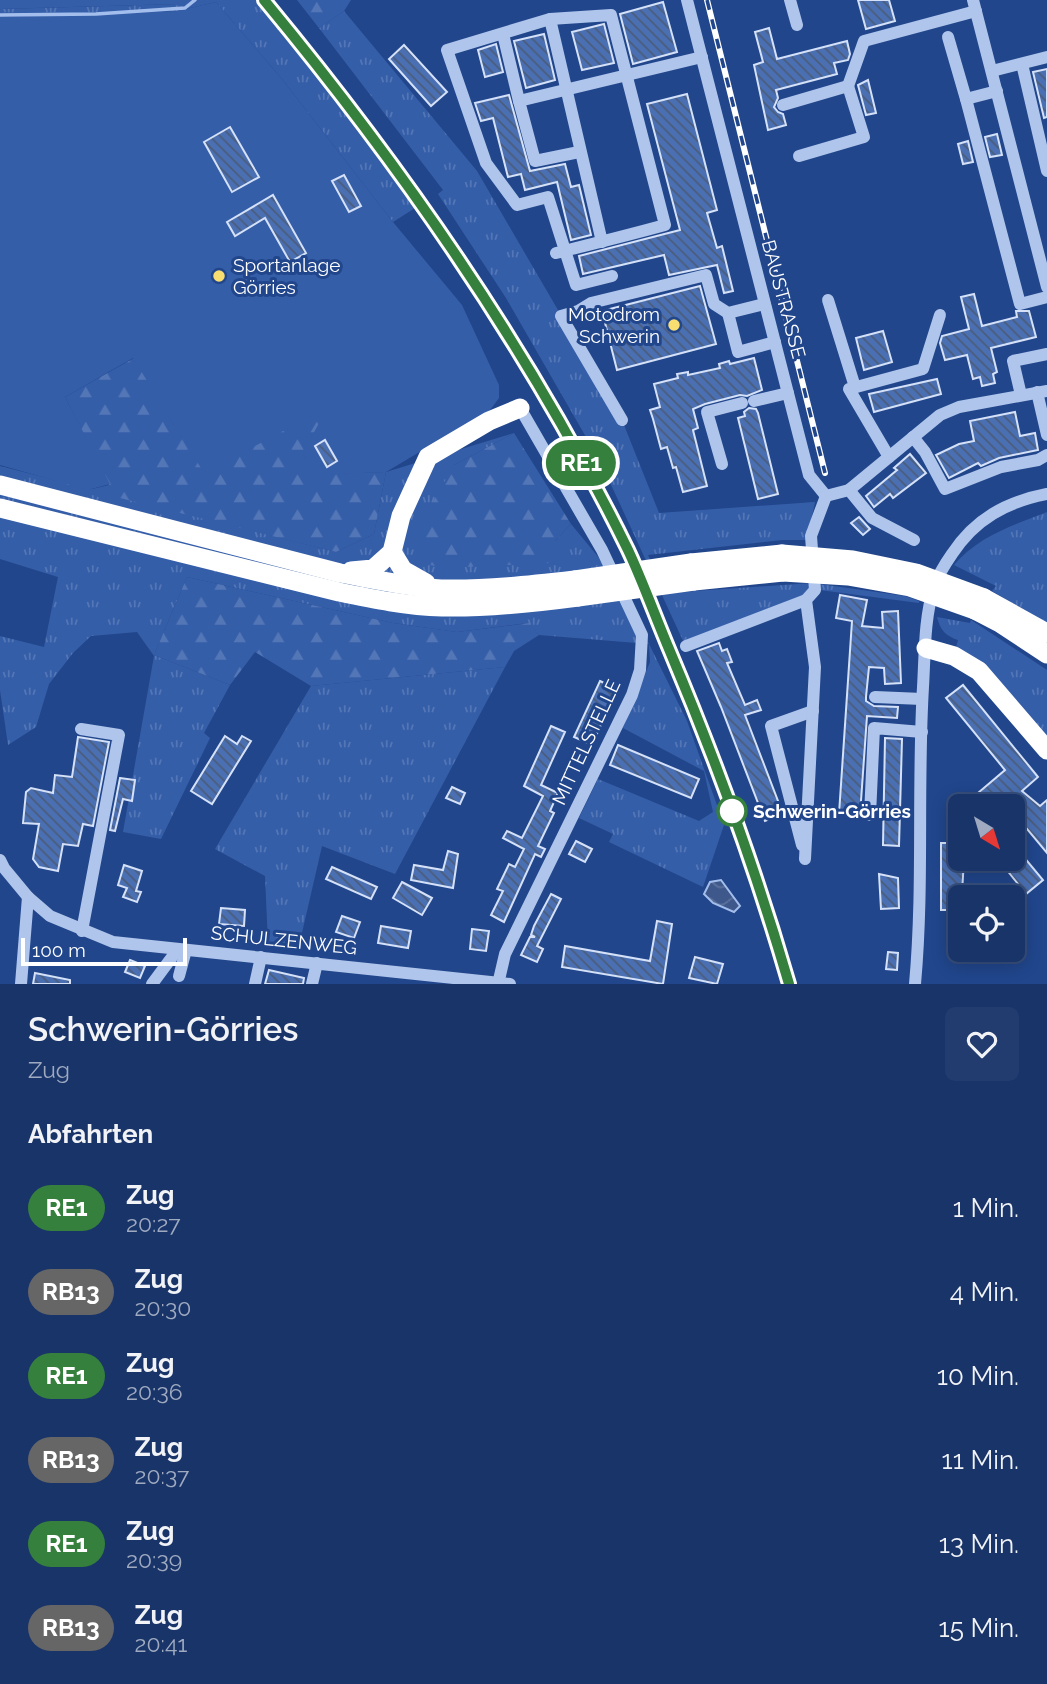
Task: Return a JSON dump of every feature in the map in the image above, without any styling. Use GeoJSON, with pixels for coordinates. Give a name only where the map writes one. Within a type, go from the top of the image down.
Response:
{"type":"FeatureCollection","features":[{"type":"Feature","properties":{"kind":"highway"},"geometry":{"type":"LineString","coordinates":[[340,573],[373,569],[392,552],[401,516],[428,457],[489,421],[520,408]]}},
{"type":"Feature","properties":{"kind":"highway"},"geometry":{"type":"LineString","coordinates":[[0,485],[340,573],[389,583],[439,589],[577,589]]}},
{"type":"Feature","properties":{"kind":"highway"},"geometry":{"type":"LineString","coordinates":[[0,508],[339,592],[389,602],[440,607],[481,606],[693,572],[783,563],[910,587],[980,604],[1042,644],[1047,661]]}},
{"type":"Feature","properties":{"kind":"highway"},"geometry":{"type":"LineString","coordinates":[[392,552],[403,570],[417,580],[439,589]]}},
{"type":"Feature","properties":{"kind":"highway"},"geometry":{"type":"LineString","coordinates":[[926,648],[954,656],[979,671],[1047,750]]}},
{"type":"Feature","properties":{"kind":"street","name":"BAUSTRASSE"},"geometry":{"type":"LineString","coordinates":[[687,0],[809,475],[826,496]]}},
{"type":"Feature","properties":{"kind":"street"},"geometry":{"type":"LineString","coordinates":[[790,0],[797,25]]}},
{"type":"Feature","properties":{"kind":"street"},"geometry":{"type":"LineString","coordinates":[[799,156],[864,137],[848,86],[864,41],[975,3],[1044,264],[1047,287]]}},
{"type":"Feature","properties":{"kind":"street"},"geometry":{"type":"LineString","coordinates":[[561,252],[665,225],[611,15],[550,19],[447,50],[486,163],[517,205],[548,197],[561,252],[576,285],[612,276]]}},
{"type":"Feature","properties":{"kind":"street"},"geometry":{"type":"LineString","coordinates":[[550,19],[602,242]]}},
{"type":"Feature","properties":{"kind":"street"},"geometry":{"type":"LineString","coordinates":[[503,34],[535,161],[579,152]]}},
{"type":"Feature","properties":{"kind":"street"},"geometry":{"type":"LineString","coordinates":[[948,37],[1020,304],[1047,298]]}},
{"type":"Feature","properties":{"kind":"street"},"geometry":{"type":"LineString","coordinates":[[519,101],[702,57]]}},
{"type":"Feature","properties":{"kind":"street"},"geometry":{"type":"LineString","coordinates":[[992,71],[1047,57]]}},
{"type":"Feature","properties":{"kind":"street"},"geometry":{"type":"LineString","coordinates":[[1021,64],[1047,171]]}},
{"type":"Feature","properties":{"kind":"street"},"geometry":{"type":"LineString","coordinates":[[783,105],[848,86]]}},
{"type":"Feature","properties":{"kind":"street"},"geometry":{"type":"LineString","coordinates":[[966,99],[997,91]]}},
{"type":"Feature","properties":{"kind":"street"},"geometry":{"type":"LineString","coordinates":[[622,420],[561,316],[578,311],[591,303],[706,275],[714,304],[728,313],[738,352],[775,342]]}},
{"type":"Feature","properties":{"kind":"street"},"geometry":{"type":"LineString","coordinates":[[828,300],[855,387]]}},
{"type":"Feature","properties":{"kind":"street"},"geometry":{"type":"LineString","coordinates":[[728,313],[764,304]]}},
{"type":"Feature","properties":{"kind":"street"},"geometry":{"type":"LineString","coordinates":[[889,457],[849,389],[923,369],[940,315]]}},
{"type":"Feature","properties":{"kind":"street"},"geometry":{"type":"LineString","coordinates":[[1021,395],[1013,361],[1047,354]]}},
{"type":"Feature","properties":{"kind":"street"},"geometry":{"type":"LineString","coordinates":[[686,646],[806,600],[815,590],[811,536],[826,496],[849,490],[940,415],[959,407],[1042,391],[1047,435]]}},
{"type":"Feature","properties":{"kind":"street"},"geometry":{"type":"LineString","coordinates":[[722,464],[707,412],[788,393]]}},
{"type":"Feature","properties":{"kind":"street","name":"MITTELSTELLE"},"geometry":{"type":"LineString","coordinates":[[502,983],[505,954],[632,695],[640,670],[642,635],[602,550],[520,408]]}},
{"type":"Feature","properties":{"kind":"street"},"geometry":{"type":"LineString","coordinates":[[913,437],[925,452],[945,489],[1001,467],[1038,460],[1047,455]]}},
{"type":"Feature","properties":{"kind":"street"},"geometry":{"type":"LineString","coordinates":[[849,490],[872,518],[914,540]]}},
{"type":"Feature","properties":{"kind":"street"},"geometry":{"type":"LineString","coordinates":[[915,984],[920,926],[922,699],[928,611],[934,585],[957,547],[972,528],[990,513],[1030,497],[1047,494]]}},
{"type":"Feature","properties":{"kind":"street"},"geometry":{"type":"LineString","coordinates":[[806,600],[814,656],[813,711],[805,859],[771,726],[813,711]]}},
{"type":"Feature","properties":{"kind":"street"},"geometry":{"type":"LineString","coordinates":[[875,696],[922,699]]}},
{"type":"Feature","properties":{"kind":"street"},"geometry":{"type":"LineString","coordinates":[[870,815],[874,728],[922,732]]}},
{"type":"Feature","properties":{"kind":"street"},"geometry":{"type":"LineString","coordinates":[[81,729],[119,735],[82,931]]}},
{"type":"Feature","properties":{"kind":"street","name":"SCHULZENWEG"},"geometry":{"type":"LineString","coordinates":[[0,860],[4,869],[28,897],[50,916],[113,942],[317,963],[445,980],[502,983]]}},
{"type":"Feature","properties":{"kind":"street"},"geometry":{"type":"LineString","coordinates":[[21,984],[28,897]]}},
{"type":"Feature","properties":{"kind":"street"},"geometry":{"type":"LineString","coordinates":[[179,976],[182,950]]}},
{"type":"Feature","properties":{"kind":"street"},"geometry":{"type":"LineString","coordinates":[[152,984],[182,950]]}},
{"type":"Feature","properties":{"kind":"street"},"geometry":{"type":"LineString","coordinates":[[255,984],[261,957]]}},
{"type":"Feature","properties":{"kind":"street"},"geometry":{"type":"LineString","coordinates":[[312,984],[317,963]]}},
{"type":"Feature","properties":{"kind":"green space"},"geometry":{"type":"Polygon","coordinates":[[[0,0],[178,0],[178,4],[0,9],[0,0]]]}},
{"type":"Feature","properties":{"kind":"green space"},"geometry":{"type":"Polygon","coordinates":[[[178,0],[258,0],[374,148],[415,208],[393,222],[282,79],[216,2],[177,11],[0,17],[0,9],[177,4],[178,0]]]}},
{"type":"Feature","properties":{"kind":"green space"},"geometry":{"type":"Polygon","coordinates":[[[297,0],[351,0],[344,11],[319,28],[297,0]]]}},
{"type":"Feature","properties":{"kind":"green space","name":"Sportanlage Görries"},"geometry":{"type":"Polygon","coordinates":[[[216,2],[282,79],[393,222],[462,305],[499,385],[499,398],[490,410],[386,472],[314,475],[303,452],[328,407],[204,473],[133,358],[65,397],[110,484],[88,490],[0,465],[0,17],[177,11],[216,2]]]}},
{"type":"Feature","properties":{"kind":"green space"},"geometry":{"type":"Polygon","coordinates":[[[344,11],[477,171],[622,420],[659,513],[815,502],[807,540],[782,540],[648,555],[665,593],[812,583],[905,596],[919,603],[812,589],[803,599],[685,645],[601,463],[506,298],[438,194],[443,190],[319,28],[344,11]]]}},
{"type":"Feature","properties":{"kind":"green space"},"geometry":{"type":"Polygon","coordinates":[[[134,358],[329,406],[314,474],[386,472],[374,534],[336,552],[88,490],[109,485],[65,397],[134,358]]]}},
{"type":"Feature","properties":{"kind":"green space"},"geometry":{"type":"Polygon","coordinates":[[[514,433],[454,465],[555,541],[571,524],[599,558],[649,644],[539,635],[528,623],[457,632],[393,623],[187,577],[154,655],[230,685],[204,733],[210,738],[161,839],[123,832],[154,656],[137,632],[91,636],[73,653],[49,684],[36,727],[8,745],[0,690],[0,636],[44,647],[58,577],[0,559],[0,466],[336,552],[374,534],[386,472],[514,433]]]}},
{"type":"Feature","properties":{"kind":"green space"},"geometry":{"type":"Polygon","coordinates":[[[514,433],[571,524],[555,541],[550,563],[442,568],[420,562],[423,519],[454,465],[514,433]]]}},
{"type":"Feature","properties":{"kind":"green space"},"geometry":{"type":"Polygon","coordinates":[[[1047,512],[1047,623],[992,591],[996,586],[954,565],[985,539],[1047,512]]]}},
{"type":"Feature","properties":{"kind":"green space"},"geometry":{"type":"Polygon","coordinates":[[[187,577],[393,623],[457,632],[529,623],[539,635],[514,651],[505,667],[311,686],[255,652],[230,685],[154,655],[187,577]]]}},
{"type":"Feature","properties":{"kind":"green space"},"geometry":{"type":"Polygon","coordinates":[[[937,617],[970,623],[971,620],[1047,670],[1047,750],[954,656],[958,640],[944,632],[937,617]]]}},
{"type":"Feature","properties":{"kind":"green space"},"geometry":{"type":"Polygon","coordinates":[[[649,644],[687,721],[724,825],[703,887],[609,842],[613,834],[579,818],[598,779],[699,821],[713,812],[704,771],[623,728],[650,662],[649,644]]]}},
{"type":"Feature","properties":{"kind":"green space"},"geometry":{"type":"Polygon","coordinates":[[[505,667],[395,874],[322,846],[298,950],[268,943],[265,876],[215,849],[311,686],[505,667]]]}},
{"type":"Feature","properties":{"kind":"water"},"geometry":{"type":"Polygon","coordinates":[[[721,880],[740,906],[734,912],[713,903],[704,894],[710,882],[721,880]]]}},
{"type":"Feature","properties":{"kind":"building"},"geometry":{"type":"Polygon","coordinates":[[[858,0],[889,0],[895,21],[866,29],[858,0]]]}},
{"type":"Feature","properties":{"kind":"building"},"geometry":{"type":"Polygon","coordinates":[[[663,2],[677,52],[633,64],[620,14],[663,2]]]}},
{"type":"Feature","properties":{"kind":"building"},"geometry":{"type":"Polygon","coordinates":[[[604,24],[614,63],[582,70],[572,32],[604,24]]]}},
{"type":"Feature","properties":{"kind":"building"},"geometry":{"type":"Polygon","coordinates":[[[769,28],[777,59],[847,41],[850,54],[848,60],[834,63],[837,74],[776,90],[778,98],[774,107],[783,114],[786,125],[768,130],[754,65],[763,62],[755,32],[769,28]]]}},
{"type":"Feature","properties":{"kind":"building"},"geometry":{"type":"Polygon","coordinates":[[[544,34],[555,80],[526,88],[514,41],[544,34]]]}},
{"type":"Feature","properties":{"kind":"building"},"geometry":{"type":"Polygon","coordinates":[[[496,44],[503,72],[485,77],[478,50],[496,44]]]}},
{"type":"Feature","properties":{"kind":"building"},"geometry":{"type":"Polygon","coordinates":[[[404,45],[447,92],[431,106],[389,59],[404,45]]]}},
{"type":"Feature","properties":{"kind":"building"},"geometry":{"type":"Polygon","coordinates":[[[1047,69],[1047,117],[1044,118],[1033,72],[1047,69]]]}},
{"type":"Feature","properties":{"kind":"building"},"geometry":{"type":"Polygon","coordinates":[[[868,80],[876,113],[866,115],[858,85],[868,80]]]}},
{"type":"Feature","properties":{"kind":"building"},"geometry":{"type":"Polygon","coordinates":[[[687,94],[717,210],[707,213],[717,248],[722,246],[733,291],[724,293],[717,265],[669,275],[664,255],[583,274],[579,256],[680,230],[647,104],[687,94]]]}},
{"type":"Feature","properties":{"kind":"building"},"geometry":{"type":"Polygon","coordinates":[[[509,95],[530,171],[565,164],[571,187],[579,185],[591,235],[571,240],[557,182],[525,190],[521,174],[508,177],[493,118],[481,121],[475,103],[509,95]]]}},
{"type":"Feature","properties":{"kind":"building"},"geometry":{"type":"Polygon","coordinates":[[[230,127],[259,177],[232,192],[204,142],[230,127]]]}},
{"type":"Feature","properties":{"kind":"building"},"geometry":{"type":"Polygon","coordinates":[[[997,134],[1002,155],[990,157],[985,137],[997,134]]]}},
{"type":"Feature","properties":{"kind":"building"},"geometry":{"type":"Polygon","coordinates":[[[968,141],[973,162],[963,164],[958,144],[968,141]]]}},
{"type":"Feature","properties":{"kind":"building"},"geometry":{"type":"Polygon","coordinates":[[[344,175],[361,206],[349,212],[332,181],[344,175]]]}},
{"type":"Feature","properties":{"kind":"building"},"geometry":{"type":"Polygon","coordinates":[[[273,195],[306,253],[290,262],[265,218],[235,236],[227,222],[273,195]]]}},
{"type":"Feature","properties":{"kind":"building"},"geometry":{"type":"Polygon","coordinates":[[[700,286],[716,344],[617,370],[602,311],[700,286]]]}},
{"type":"Feature","properties":{"kind":"building"},"geometry":{"type":"Polygon","coordinates":[[[974,294],[982,326],[1017,317],[1016,311],[1029,311],[1036,337],[991,348],[997,372],[993,374],[995,383],[982,386],[980,377],[973,379],[967,355],[945,360],[940,343],[942,336],[969,329],[961,297],[974,294]]]}},
{"type":"Feature","properties":{"kind":"building"},"geometry":{"type":"Polygon","coordinates":[[[883,331],[892,362],[864,370],[856,338],[883,331]]]}},
{"type":"Feature","properties":{"kind":"building"},"geometry":{"type":"Polygon","coordinates":[[[754,358],[762,390],[693,409],[698,428],[693,430],[707,486],[683,492],[667,447],[661,449],[650,410],[660,407],[654,384],[678,378],[677,374],[688,372],[688,375],[720,368],[719,364],[729,361],[730,364],[754,358]]]}},
{"type":"Feature","properties":{"kind":"building"},"geometry":{"type":"Polygon","coordinates":[[[937,379],[941,394],[874,412],[869,394],[937,379]]]}},
{"type":"Feature","properties":{"kind":"building"},"geometry":{"type":"Polygon","coordinates":[[[749,408],[756,409],[758,413],[778,494],[758,499],[738,418],[745,416],[744,412],[749,408]]]}},
{"type":"Feature","properties":{"kind":"building"},"geometry":{"type":"Polygon","coordinates":[[[1015,412],[1020,436],[1035,433],[1038,450],[999,458],[981,466],[978,463],[949,478],[936,455],[959,444],[974,441],[970,421],[1015,412]]]}},
{"type":"Feature","properties":{"kind":"building"},"geometry":{"type":"Polygon","coordinates":[[[325,440],[337,461],[327,467],[315,446],[325,440]]]}},
{"type":"Feature","properties":{"kind":"building"},"geometry":{"type":"Polygon","coordinates":[[[910,454],[926,473],[893,498],[890,494],[874,507],[866,496],[897,470],[894,468],[910,454]]]}},
{"type":"Feature","properties":{"kind":"building"},"geometry":{"type":"Polygon","coordinates":[[[859,517],[870,529],[863,535],[851,523],[859,517]]]}},
{"type":"Feature","properties":{"kind":"building"},"geometry":{"type":"Polygon","coordinates":[[[840,595],[867,600],[862,626],[883,628],[882,612],[898,611],[901,683],[885,684],[884,668],[869,667],[866,697],[866,701],[874,706],[898,707],[897,718],[867,716],[860,815],[839,814],[852,621],[836,618],[840,595]]]}},
{"type":"Feature","properties":{"kind":"building"},"geometry":{"type":"Polygon","coordinates":[[[719,643],[722,651],[727,649],[732,662],[727,663],[745,705],[757,700],[761,710],[745,715],[783,814],[765,821],[697,651],[719,643]]]}},
{"type":"Feature","properties":{"kind":"building"},"geometry":{"type":"Polygon","coordinates":[[[600,681],[617,689],[592,745],[574,737],[600,681]]]}},
{"type":"Feature","properties":{"kind":"building"},"geometry":{"type":"Polygon","coordinates":[[[963,685],[1038,777],[1022,791],[1026,794],[977,794],[1005,770],[946,698],[963,685]]]}},
{"type":"Feature","properties":{"kind":"building"},"geometry":{"type":"Polygon","coordinates":[[[551,726],[565,732],[541,785],[558,793],[550,811],[554,813],[538,846],[545,849],[541,857],[535,854],[504,922],[491,915],[503,891],[497,889],[509,864],[515,867],[524,849],[503,838],[507,831],[522,838],[543,796],[524,786],[551,726]]]}},
{"type":"Feature","properties":{"kind":"building"},"geometry":{"type":"Polygon","coordinates":[[[225,736],[237,744],[242,736],[251,741],[212,804],[191,791],[225,736]]]}},
{"type":"Feature","properties":{"kind":"building"},"geometry":{"type":"Polygon","coordinates":[[[78,737],[109,742],[93,826],[83,824],[78,846],[63,844],[58,871],[39,867],[33,859],[39,824],[23,823],[26,792],[31,788],[53,793],[55,775],[72,777],[78,737]]]}},
{"type":"Feature","properties":{"kind":"building"},"geometry":{"type":"Polygon","coordinates":[[[885,738],[902,739],[899,846],[883,845],[885,738]]]}},
{"type":"Feature","properties":{"kind":"building"},"geometry":{"type":"Polygon","coordinates":[[[618,745],[699,779],[691,798],[610,765],[618,745]]]}},
{"type":"Feature","properties":{"kind":"building"},"geometry":{"type":"Polygon","coordinates":[[[120,778],[135,780],[132,801],[123,799],[115,831],[110,830],[120,778]]]}},
{"type":"Feature","properties":{"kind":"building"},"geometry":{"type":"Polygon","coordinates":[[[452,787],[465,793],[460,804],[446,798],[452,787]]]}},
{"type":"Feature","properties":{"kind":"building"},"geometry":{"type":"Polygon","coordinates":[[[1026,794],[1040,806],[1047,800],[1047,853],[1026,828],[1026,794]]]}},
{"type":"Feature","properties":{"kind":"building"},"geometry":{"type":"Polygon","coordinates":[[[576,841],[592,849],[585,862],[569,854],[576,841]]]}},
{"type":"Feature","properties":{"kind":"building"},"geometry":{"type":"Polygon","coordinates":[[[941,843],[948,843],[948,872],[963,872],[962,885],[948,885],[948,910],[941,910],[941,843]]]}},
{"type":"Feature","properties":{"kind":"building"},"geometry":{"type":"Polygon","coordinates":[[[448,851],[458,854],[453,888],[411,880],[414,865],[443,870],[448,851]]]}},
{"type":"Feature","properties":{"kind":"building"},"geometry":{"type":"Polygon","coordinates":[[[1026,860],[1043,880],[1026,894],[1025,885],[1019,885],[1008,872],[1026,872],[1026,860]]]}},
{"type":"Feature","properties":{"kind":"building"},"geometry":{"type":"Polygon","coordinates":[[[124,865],[142,871],[136,891],[141,892],[137,902],[123,897],[127,888],[118,885],[124,865]]]}},
{"type":"Feature","properties":{"kind":"building"},"geometry":{"type":"Polygon","coordinates":[[[332,867],[377,887],[371,899],[326,879],[332,867]]]}},
{"type":"Feature","properties":{"kind":"building"},"geometry":{"type":"Polygon","coordinates":[[[879,874],[898,878],[899,908],[881,909],[879,874]]]}},
{"type":"Feature","properties":{"kind":"building"},"geometry":{"type":"Polygon","coordinates":[[[402,882],[432,898],[422,915],[393,898],[402,882]]]}},
{"type":"Feature","properties":{"kind":"building"},"geometry":{"type":"Polygon","coordinates":[[[551,894],[561,899],[537,946],[543,949],[537,962],[521,955],[530,937],[535,937],[531,935],[534,926],[551,894]]]}},
{"type":"Feature","properties":{"kind":"building"},"geometry":{"type":"Polygon","coordinates":[[[221,908],[245,910],[244,926],[219,924],[221,908]]]}},
{"type":"Feature","properties":{"kind":"building"},"geometry":{"type":"Polygon","coordinates":[[[342,916],[360,922],[354,938],[336,932],[342,916]]]}},
{"type":"Feature","properties":{"kind":"building"},"geometry":{"type":"Polygon","coordinates":[[[657,921],[672,924],[663,984],[562,967],[565,946],[650,961],[657,921]]]}},
{"type":"Feature","properties":{"kind":"building"},"geometry":{"type":"Polygon","coordinates":[[[381,926],[411,931],[408,948],[378,943],[381,926]]]}},
{"type":"Feature","properties":{"kind":"building"},"geometry":{"type":"Polygon","coordinates":[[[472,929],[489,931],[486,951],[470,949],[472,929]]]}},
{"type":"Feature","properties":{"kind":"building"},"geometry":{"type":"Polygon","coordinates":[[[888,952],[898,953],[897,970],[886,969],[888,952]]]}},
{"type":"Feature","properties":{"kind":"building"},"geometry":{"type":"Polygon","coordinates":[[[695,957],[723,964],[717,984],[689,978],[695,957]]]}},
{"type":"Feature","properties":{"kind":"building"},"geometry":{"type":"Polygon","coordinates":[[[130,960],[145,966],[140,978],[125,972],[130,960]]]}},
{"type":"Feature","properties":{"kind":"building"},"geometry":{"type":"Polygon","coordinates":[[[269,970],[304,978],[303,984],[265,984],[269,970]]]}},
{"type":"Feature","properties":{"kind":"building"},"geometry":{"type":"Polygon","coordinates":[[[35,973],[70,980],[70,984],[33,984],[35,973]]]}},
{"type":"Feature","properties":{"kind":"waterway"},"geometry":{"type":"LineString","coordinates":[[0,15],[96,14],[185,8],[195,0]]}},
{"type":"Feature","properties":{"kind":"railway"},"geometry":{"type":"LineString","coordinates":[[264,0],[366,129],[462,264],[508,333],[591,476],[633,562],[703,731],[749,857],[789,984]]}},
{"type":"Feature","properties":{"kind":"railway"},"geometry":{"type":"LineString","coordinates":[[707,0],[825,473]]}},
{"type":"Feature","properties":{"kind":"train","name":"RE1"},"geometry":{"type":"LineString","coordinates":[[264,0],[326,75],[442,233],[536,382],[628,551],[698,718],[762,893],[789,984]]}},
{"type":"Feature","properties":{"kind":"place","name":"Sportanlage Görries"},"geometry":{"type":"Point","coordinates":[219,276]}},
{"type":"Feature","properties":{"kind":"place","name":"Motodrom Schwerin"},"geometry":{"type":"Point","coordinates":[674,325]}},
{"type":"Feature","properties":{"kind":"place","name":"Schwerin-Görries"},"geometry":{"type":"Point","coordinates":[732,811]}}]}
